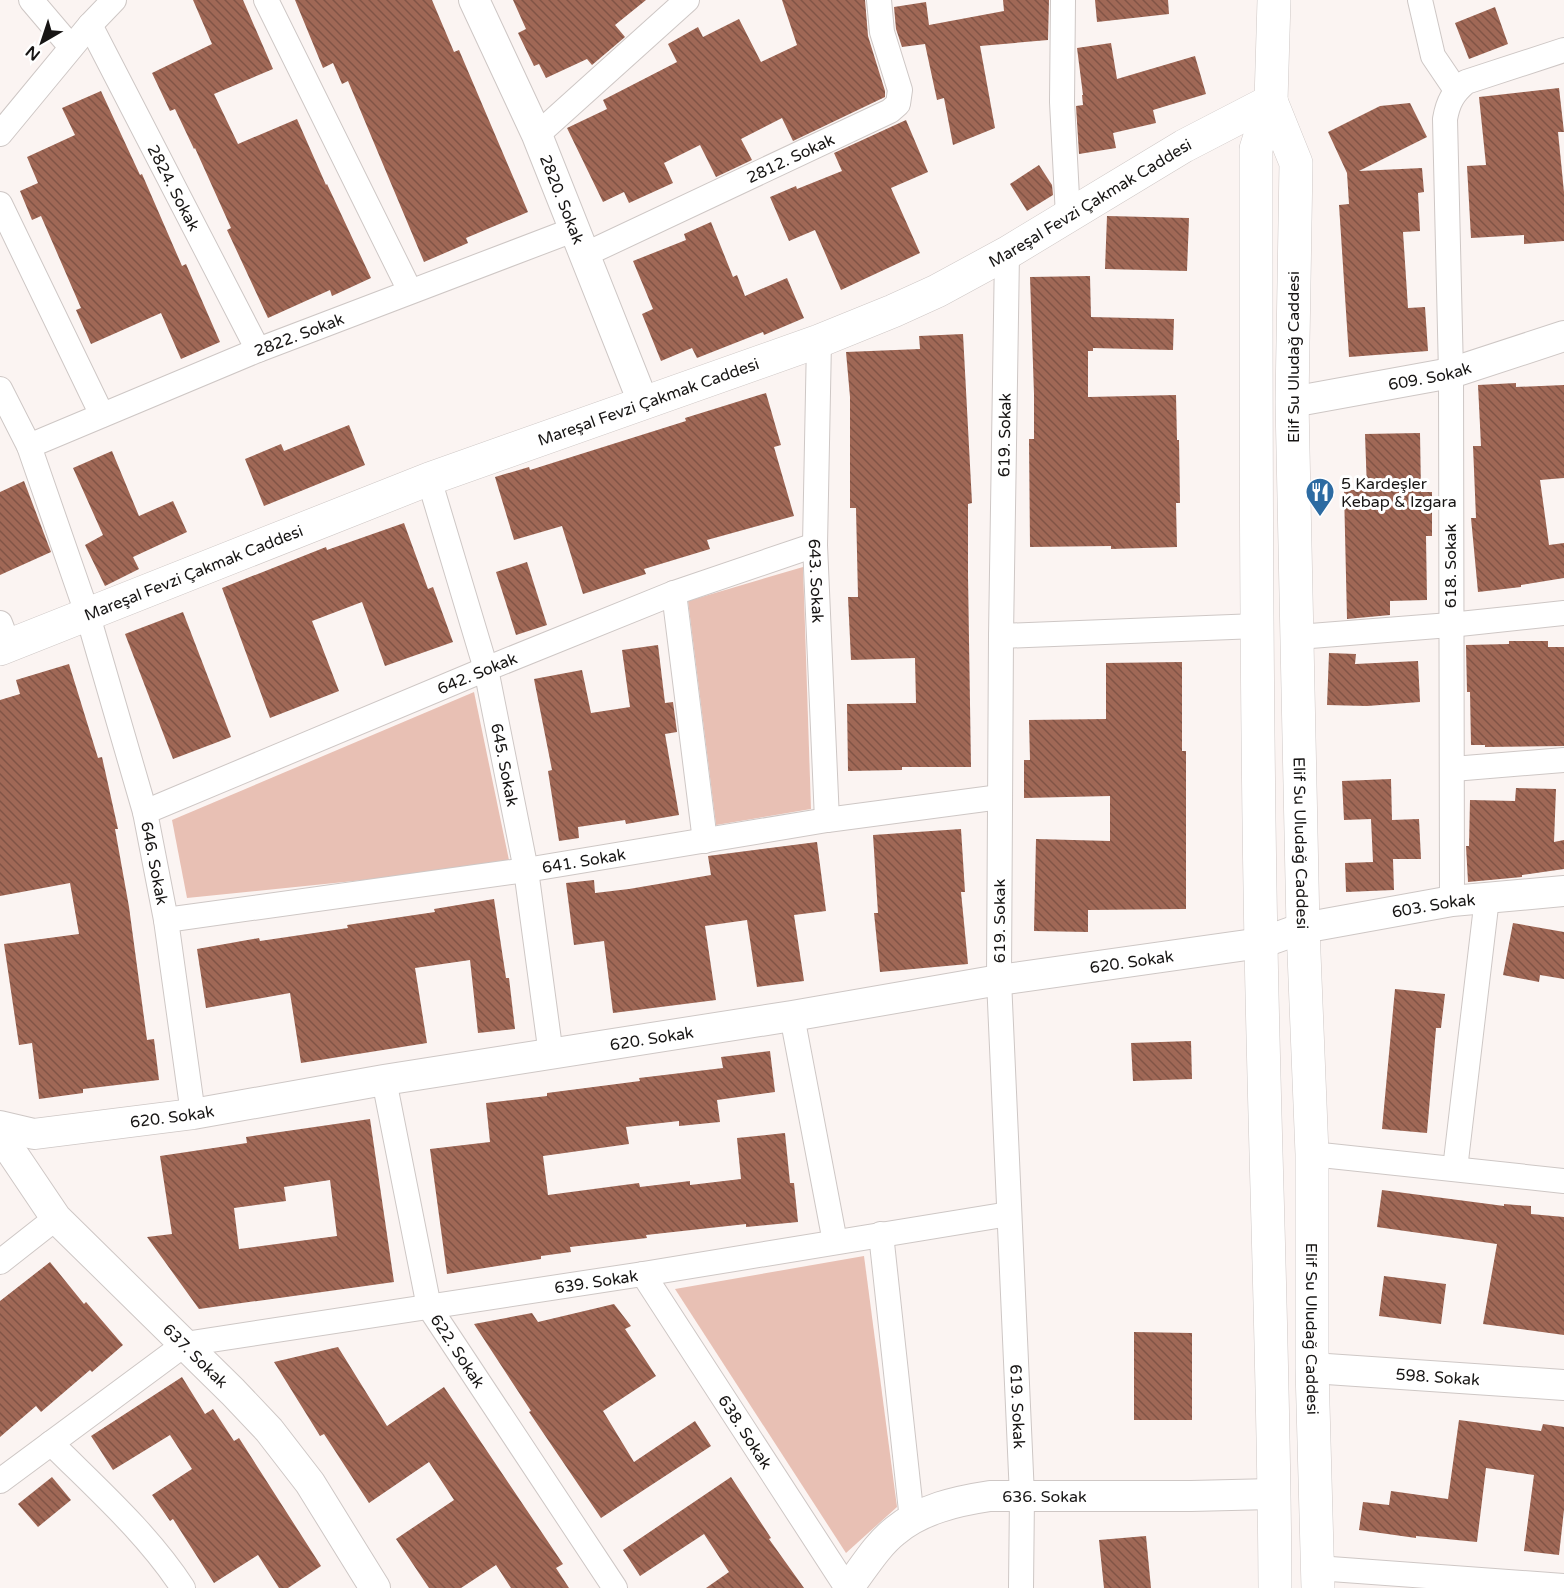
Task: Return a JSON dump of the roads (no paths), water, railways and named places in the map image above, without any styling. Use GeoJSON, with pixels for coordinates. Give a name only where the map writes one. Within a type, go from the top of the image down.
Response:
{"type":"FeatureCollection","features":[{"type":"Feature","properties":{"kind":"main road","name":"Elif Su Uludağ Caddesi"},"geometry":{"type":"LineString","coordinates":[[1275,1588],[1261,944],[1257,626],[1256,149],[1271,101],[1278,4]]}},
{"type":"Feature","properties":{"kind":"main road","name":"Mareşal Fevzi Çakmak Caddesi"},"geometry":{"type":"LineString","coordinates":[[3,639],[88,616],[429,479],[819,341],[938,291],[1007,253],[1184,146],[1271,101]]}},
{"type":"Feature","properties":{"kind":"main road","name":"Elif Su Uludağ Caddesi"},"geometry":{"type":"LineString","coordinates":[[1271,101],[1296,163],[1292,402],[1302,928],[1312,1154],[1312,1368],[1317,1578]]}},
{"type":"Feature","properties":{"kind":"street"},"geometry":{"type":"LineString","coordinates":[[31,0],[71,47]]}},
{"type":"Feature","properties":{"kind":"street"},"geometry":{"type":"LineString","coordinates":[[0,134],[71,47],[114,0]]}},
{"type":"Feature","properties":{"kind":"street"},"geometry":{"type":"LineString","coordinates":[[266,0],[410,291]]}},
{"type":"Feature","properties":{"kind":"street","name":"2820. Sokak"},"geometry":{"type":"LineString","coordinates":[[474,0],[537,135],[642,402]]}},
{"type":"Feature","properties":{"kind":"street"},"geometry":{"type":"LineString","coordinates":[[537,135],[687,0]]}},
{"type":"Feature","properties":{"kind":"street","name":"2812. Sokak"},"geometry":{"type":"LineString","coordinates":[[579,242],[890,111],[898,104],[900,90],[882,32],[879,0]]}},
{"type":"Feature","properties":{"kind":"street"},"geometry":{"type":"LineString","coordinates":[[1064,0],[1062,102],[1068,216]]}},
{"type":"Feature","properties":{"kind":"street"},"geometry":{"type":"LineString","coordinates":[[1420,0],[1433,56],[1456,90],[1466,82],[1478,77],[1564,50]]}},
{"type":"Feature","properties":{"kind":"street","name":"2824. Sokak"},"geometry":{"type":"LineString","coordinates":[[90,25],[258,350]]}},
{"type":"Feature","properties":{"kind":"street","name":"618. Sokak"},"geometry":{"type":"LineString","coordinates":[[1452,901],[1451,373],[1445,119],[1448,103],[1456,90]]}},
{"type":"Feature","properties":{"kind":"street"},"geometry":{"type":"LineString","coordinates":[[0,204],[102,415]]}},
{"type":"Feature","properties":{"kind":"street","name":"2822. Sokak"},"geometry":{"type":"LineString","coordinates":[[29,446],[258,350],[410,291],[579,242]]}},
{"type":"Feature","properties":{"kind":"street","name":"619. Sokak"},"geometry":{"type":"LineString","coordinates":[[1007,253],[999,980],[1022,1496],[1021,1588]]}},
{"type":"Feature","properties":{"kind":"street","name":"609. Sokak"},"geometry":{"type":"LineString","coordinates":[[1292,402],[1451,373],[1564,336]]}},
{"type":"Feature","properties":{"kind":"street","name":"643. Sokak"},"geometry":{"type":"LineString","coordinates":[[819,341],[815,545],[827,820]]}},
{"type":"Feature","properties":{"kind":"street","name":"646. Sokak"},"geometry":{"type":"LineString","coordinates":[[0,389],[29,446],[88,616],[145,812],[166,920],[193,1114]]}},
{"type":"Feature","properties":{"kind":"street","name":"645. Sokak"},"geometry":{"type":"LineString","coordinates":[[429,479],[486,669],[526,870],[551,1055]]}},
{"type":"Feature","properties":{"kind":"street","name":"642. Sokak"},"geometry":{"type":"LineString","coordinates":[[145,812],[674,593],[815,545]]}},
{"type":"Feature","properties":{"kind":"street"},"geometry":{"type":"LineString","coordinates":[[674,593],[705,841]]}},
{"type":"Feature","properties":{"kind":"street"},"geometry":{"type":"LineString","coordinates":[[1298,637],[1564,613]]}},
{"type":"Feature","properties":{"kind":"street"},"geometry":{"type":"LineString","coordinates":[[1001,636],[1257,626]]}},
{"type":"Feature","properties":{"kind":"street"},"geometry":{"type":"LineString","coordinates":[[1453,769],[1564,760]]}},
{"type":"Feature","properties":{"kind":"street","name":"641. Sokak"},"geometry":{"type":"LineString","coordinates":[[166,920],[526,870],[827,820],[1000,797]]}},
{"type":"Feature","properties":{"kind":"street","name":"603. Sokak"},"geometry":{"type":"LineString","coordinates":[[1302,928],[1452,901],[1564,891]]}},
{"type":"Feature","properties":{"kind":"street"},"geometry":{"type":"LineString","coordinates":[[1455,1170],[1487,898]]}},
{"type":"Feature","properties":{"kind":"street","name":"620. Sokak"},"geometry":{"type":"LineString","coordinates":[[0,1126],[34,1134],[193,1114],[384,1080],[792,1016],[999,980],[1261,944],[1302,928]]}},
{"type":"Feature","properties":{"kind":"street"},"geometry":{"type":"LineString","coordinates":[[792,1016],[835,1242]]}},
{"type":"Feature","properties":{"kind":"street","name":"622. Sokak"},"geometry":{"type":"LineString","coordinates":[[384,1080],[429,1308],[615,1588]]}},
{"type":"Feature","properties":{"kind":"street","name":"637. Sokak"},"geometry":{"type":"LineString","coordinates":[[0,1135],[56,1218],[269,1430],[310,1483],[375,1588]]}},
{"type":"Feature","properties":{"kind":"street"},"geometry":{"type":"LineString","coordinates":[[1312,1154],[1564,1181]]}},
{"type":"Feature","properties":{"kind":"street","name":"639. Sokak"},"geometry":{"type":"LineString","coordinates":[[185,1344],[429,1308],[1009,1214]]}},
{"type":"Feature","properties":{"kind":"street"},"geometry":{"type":"LineString","coordinates":[[0,1262],[56,1218]]}},
{"type":"Feature","properties":{"kind":"street"},"geometry":{"type":"LineString","coordinates":[[881,1234],[912,1520]]}},
{"type":"Feature","properties":{"kind":"street","name":"638. Sokak"},"geometry":{"type":"LineString","coordinates":[[642,1274],[848,1588]]}},
{"type":"Feature","properties":{"kind":"street"},"geometry":{"type":"LineString","coordinates":[[0,1481],[185,1344]]}},
{"type":"Feature","properties":{"kind":"street","name":"598. Sokak"},"geometry":{"type":"LineString","coordinates":[[1312,1368],[1564,1385]]}},
{"type":"Feature","properties":{"kind":"street"},"geometry":{"type":"LineString","coordinates":[[51,1443],[144,1538],[167,1564],[183,1588]]}},
{"type":"Feature","properties":{"kind":"street","name":"636. Sokak"},"geometry":{"type":"LineString","coordinates":[[848,1588],[895,1530],[931,1511],[969,1499],[990,1496],[1274,1494]]}},
{"type":"Feature","properties":{"kind":"street"},"geometry":{"type":"LineString","coordinates":[[1317,1578],[1564,1586]]}},
{"type":"Feature","properties":{"kind":"place","name":"5 Kardeşler Kebap & Izgara"},"geometry":{"type":"Point","coordinates":[1320,518]}}]}
